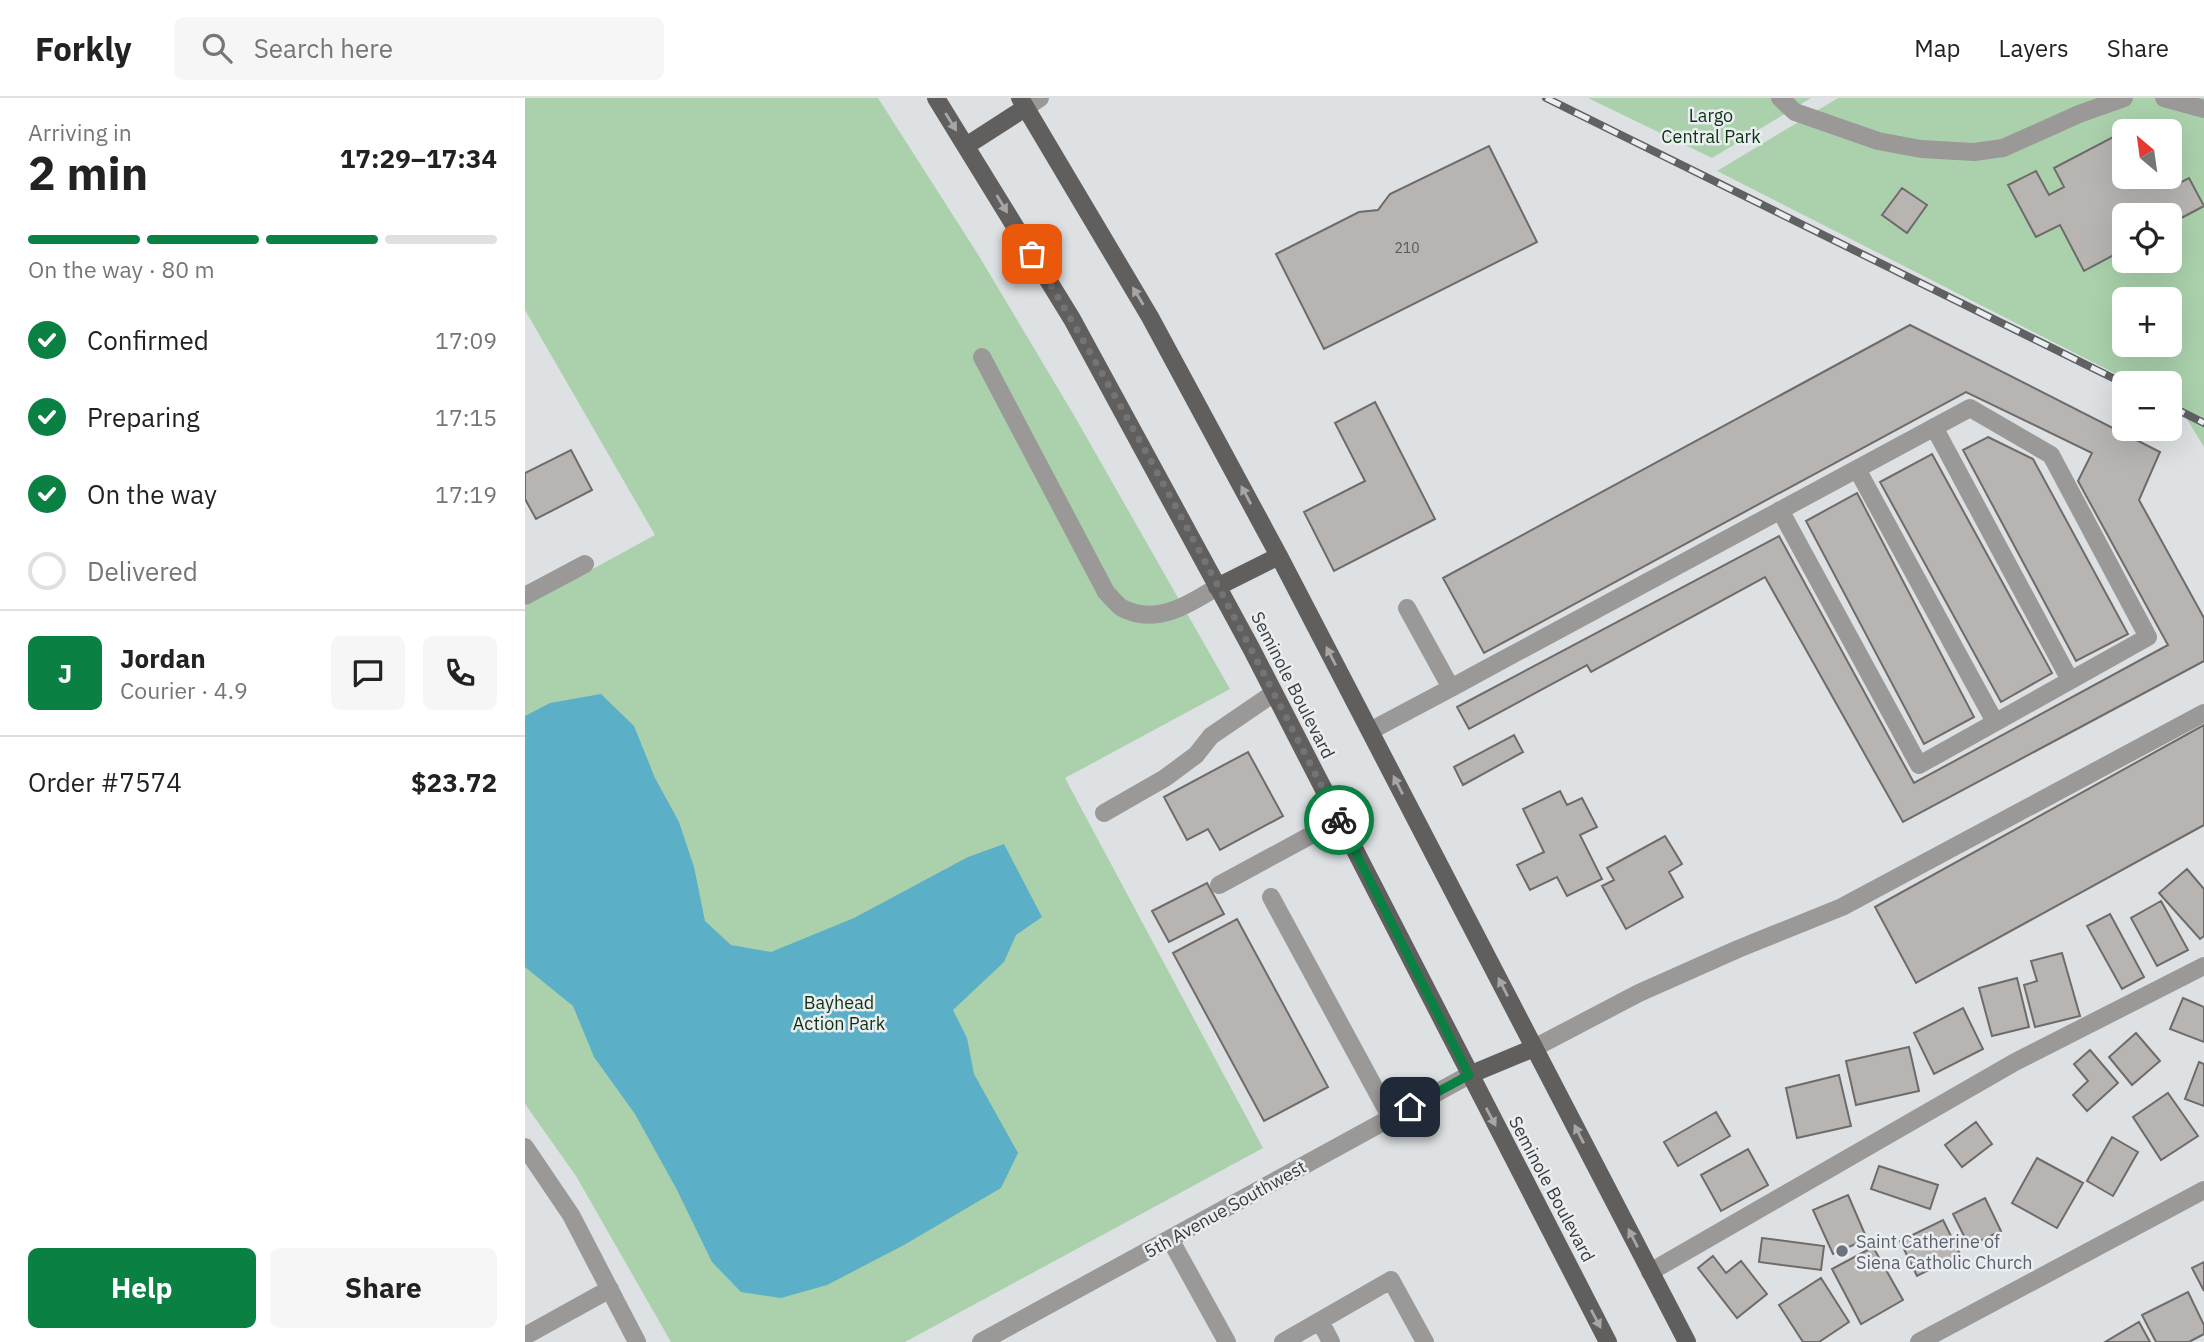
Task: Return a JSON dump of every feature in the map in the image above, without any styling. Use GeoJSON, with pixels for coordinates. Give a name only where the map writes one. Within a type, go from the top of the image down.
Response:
{"type":"FeatureCollection","features":[{"type":"Feature","properties":{"kind":"main road","name":"Seminole Boulevard"},"geometry":{"type":"LineString","coordinates":[[936,98],[1072,319],[1217,587],[1608,1342]]}},
{"type":"Feature","properties":{"kind":"main road"},"geometry":{"type":"LineString","coordinates":[[966,146],[1028,101],[1150,317],[1279,556],[1687,1342]]}},
{"type":"Feature","properties":{"kind":"main road"},"geometry":{"type":"LineString","coordinates":[[1217,587],[1279,556]]}},
{"type":"Feature","properties":{"kind":"main road"},"geometry":{"type":"LineString","coordinates":[[1469,1075],[1534,1048]]}},
{"type":"Feature","properties":{"kind":"street"},"geometry":{"type":"LineString","coordinates":[[1780,98],[1794,112],[1878,141],[1921,149],[1974,152],[2003,148],[2079,114],[2124,98]]}},
{"type":"Feature","properties":{"kind":"street"},"geometry":{"type":"LineString","coordinates":[[2164,98],[2204,109]]}},
{"type":"Feature","properties":{"kind":"street"},"geometry":{"type":"LineString","coordinates":[[982,357],[1106,592],[1122,607],[1138,612],[1165,614],[1185,607],[1217,587]]}},
{"type":"Feature","properties":{"kind":"street"},"geometry":{"type":"LineString","coordinates":[[1370,731],[1451,688],[1780,510],[1970,408],[2051,455],[2148,637],[1919,765],[1780,510]]}},
{"type":"Feature","properties":{"kind":"street"},"geometry":{"type":"LineString","coordinates":[[1934,427],[2070,680]]}},
{"type":"Feature","properties":{"kind":"street"},"geometry":{"type":"LineString","coordinates":[[1857,469],[1995,722]]}},
{"type":"Feature","properties":{"kind":"street"},"geometry":{"type":"LineString","coordinates":[[525,596],[585,564]]}},
{"type":"Feature","properties":{"kind":"street"},"geometry":{"type":"LineString","coordinates":[[1407,608],[1451,688]]}},
{"type":"Feature","properties":{"kind":"street"},"geometry":{"type":"LineString","coordinates":[[1104,813],[1165,778],[1196,755],[1211,736],[1274,694]]}},
{"type":"Feature","properties":{"kind":"street"},"geometry":{"type":"LineString","coordinates":[[1534,1048],[1639,993],[1842,907],[2204,713]]}},
{"type":"Feature","properties":{"kind":"street"},"geometry":{"type":"LineString","coordinates":[[1219,885],[1339,820]]}},
{"type":"Feature","properties":{"kind":"street"},"geometry":{"type":"LineString","coordinates":[[1271,897],[1391,1118]]}},
{"type":"Feature","properties":{"kind":"street"},"geometry":{"type":"LineString","coordinates":[[1650,1272],[2015,1062],[2204,966]]}},
{"type":"Feature","properties":{"kind":"street","name":"5th Avenue Southwest"},"geometry":{"type":"LineString","coordinates":[[981,1342],[1469,1075]]}},
{"type":"Feature","properties":{"kind":"street"},"geometry":{"type":"LineString","coordinates":[[525,1147],[571,1215],[637,1342]]}},
{"type":"Feature","properties":{"kind":"street"},"geometry":{"type":"LineString","coordinates":[[1919,1342],[2204,1190]]}},
{"type":"Feature","properties":{"kind":"street"},"geometry":{"type":"LineString","coordinates":[[1170,1239],[1227,1342]]}},
{"type":"Feature","properties":{"kind":"street"},"geometry":{"type":"LineString","coordinates":[[1283,1342],[1391,1280],[1425,1342]]}},
{"type":"Feature","properties":{"kind":"street"},"geometry":{"type":"LineString","coordinates":[[525,1336],[610,1289]]}},
{"type":"Feature","properties":{"kind":"street"},"geometry":{"type":"LineString","coordinates":[[1320,1321],[1331,1342]]}},
{"type":"Feature","properties":{"kind":"green space","name":"Bayhead Action Park"},"geometry":{"type":"Polygon","coordinates":[[[525,98],[878,98],[979,256],[1075,417],[1230,689],[1065,778],[1263,1148],[905,1342],[671,1342],[576,1176],[525,1104],[525,606],[655,535],[525,310],[525,98]]]}},
{"type":"Feature","properties":{"kind":"green space","name":"Largo Central Park"},"geometry":{"type":"Polygon","coordinates":[[[1588,98],[1811,98],[1712,158],[1588,98]]]}},
{"type":"Feature","properties":{"kind":"green space"},"geometry":{"type":"Polygon","coordinates":[[[1838,98],[2204,98],[2204,447],[2182,411],[2182,371],[2112,372],[1717,171],[1838,98]]]}},
{"type":"Feature","properties":{"kind":"water"},"geometry":{"type":"Polygon","coordinates":[[[601,694],[634,726],[655,778],[679,822],[694,867],[705,921],[731,945],[771,952],[854,918],[968,857],[1004,844],[1042,917],[1016,935],[1004,962],[953,1010],[967,1038],[974,1074],[1018,1153],[1001,1188],[904,1245],[827,1285],[781,1298],[741,1292],[712,1262],[676,1188],[635,1114],[594,1057],[573,1006],[525,967],[525,716],[550,703],[601,694]]]}},
{"type":"Feature","properties":{"kind":"building"},"geometry":{"type":"Polygon","coordinates":[[[2112,138],[2112,189],[2182,189],[2182,182],[2189,178],[2204,206],[2182,218],[2182,203],[2112,203],[2112,256],[2084,271],[2060,225],[2036,237],[2008,185],[2036,171],[2049,195],[2064,187],[2054,168],[2112,138]]]}},
{"type":"Feature","properties":{"kind":"building"},"geometry":{"type":"Polygon","coordinates":[[[1489,146],[1537,242],[1324,349],[1276,254],[1359,212],[1378,210],[1390,194],[1489,146]]]}},
{"type":"Feature","properties":{"kind":"building"},"geometry":{"type":"Polygon","coordinates":[[[1902,188],[1927,205],[1907,233],[1882,215],[1902,188]]]}},
{"type":"Feature","properties":{"kind":"building"},"geometry":{"type":"Polygon","coordinates":[[[1910,325],[2112,428],[2112,441],[2138,441],[2160,452],[2139,500],[2204,618],[2204,661],[1903,822],[1765,577],[1591,672],[1587,665],[1469,729],[1457,707],[1779,536],[1914,783],[2168,645],[2078,481],[2092,453],[1966,392],[1484,653],[1443,578],[1910,325]]]}},
{"type":"Feature","properties":{"kind":"building"},"geometry":{"type":"Polygon","coordinates":[[[1375,402],[1435,519],[1334,571],[1304,512],[1365,481],[1335,423],[1375,402]]]}},
{"type":"Feature","properties":{"kind":"building"},"geometry":{"type":"Polygon","coordinates":[[[1988,437],[2033,459],[2128,634],[2076,661],[1963,450],[1988,437]]]}},
{"type":"Feature","properties":{"kind":"building"},"geometry":{"type":"Polygon","coordinates":[[[571,450],[592,490],[536,519],[525,499],[525,473],[571,450]]]}},
{"type":"Feature","properties":{"kind":"building"},"geometry":{"type":"Polygon","coordinates":[[[1932,454],[2052,673],[2001,702],[1880,482],[1932,454]]]}},
{"type":"Feature","properties":{"kind":"building"},"geometry":{"type":"Polygon","coordinates":[[[1857,493],[1974,717],[1924,744],[1806,521],[1857,493]]]}},
{"type":"Feature","properties":{"kind":"building"},"geometry":{"type":"Polygon","coordinates":[[[2204,725],[2204,825],[1916,983],[1875,907],[2204,725]]]}},
{"type":"Feature","properties":{"kind":"building"},"geometry":{"type":"Polygon","coordinates":[[[1514,735],[1523,752],[1463,785],[1454,767],[1514,735]]]}},
{"type":"Feature","properties":{"kind":"building"},"geometry":{"type":"Polygon","coordinates":[[[1248,752],[1283,816],[1220,850],[1208,829],[1187,840],[1164,797],[1248,752]]]}},
{"type":"Feature","properties":{"kind":"building"},"geometry":{"type":"Polygon","coordinates":[[[1560,791],[1567,805],[1582,798],[1597,827],[1580,835],[1602,879],[1567,896],[1557,877],[1530,890],[1517,865],[1544,852],[1523,809],[1560,791]]]}},
{"type":"Feature","properties":{"kind":"building"},"geometry":{"type":"Polygon","coordinates":[[[1665,836],[1682,864],[1669,872],[1683,897],[1626,929],[1602,886],[1614,880],[1607,868],[1665,836]]]}},
{"type":"Feature","properties":{"kind":"building"},"geometry":{"type":"Polygon","coordinates":[[[2187,869],[2204,889],[2204,936],[2200,939],[2159,893],[2187,869]]]}},
{"type":"Feature","properties":{"kind":"building"},"geometry":{"type":"Polygon","coordinates":[[[1207,883],[1224,914],[1169,942],[1152,911],[1207,883]]]}},
{"type":"Feature","properties":{"kind":"building"},"geometry":{"type":"Polygon","coordinates":[[[2161,901],[2188,950],[2157,966],[2131,918],[2161,901]]]}},
{"type":"Feature","properties":{"kind":"building"},"geometry":{"type":"Polygon","coordinates":[[[2110,914],[2144,977],[2122,989],[2087,926],[2110,914]]]}},
{"type":"Feature","properties":{"kind":"building"},"geometry":{"type":"Polygon","coordinates":[[[1237,919],[1328,1087],[1264,1121],[1173,953],[1237,919]]]}},
{"type":"Feature","properties":{"kind":"building"},"geometry":{"type":"Polygon","coordinates":[[[2062,953],[2080,1016],[2035,1027],[2024,985],[2037,981],[2031,961],[2062,953]]]}},
{"type":"Feature","properties":{"kind":"building"},"geometry":{"type":"Polygon","coordinates":[[[2017,978],[2029,1027],[1992,1036],[1979,988],[2017,978]]]}},
{"type":"Feature","properties":{"kind":"building"},"geometry":{"type":"Polygon","coordinates":[[[2183,998],[2204,1007],[2204,1042],[2170,1029],[2183,998]]]}},
{"type":"Feature","properties":{"kind":"building"},"geometry":{"type":"Polygon","coordinates":[[[1963,1008],[1983,1049],[1934,1074],[1914,1033],[1963,1008]]]}},
{"type":"Feature","properties":{"kind":"building"},"geometry":{"type":"Polygon","coordinates":[[[2136,1033],[2160,1061],[2132,1085],[2109,1057],[2136,1033]]]}},
{"type":"Feature","properties":{"kind":"building"},"geometry":{"type":"Polygon","coordinates":[[[1909,1047],[1919,1091],[1856,1105],[1846,1061],[1909,1047]]]}},
{"type":"Feature","properties":{"kind":"building"},"geometry":{"type":"Polygon","coordinates":[[[2090,1050],[2118,1083],[2087,1111],[2073,1095],[2088,1081],[2074,1064],[2090,1050]]]}},
{"type":"Feature","properties":{"kind":"building"},"geometry":{"type":"Polygon","coordinates":[[[2199,1062],[2204,1064],[2204,1106],[2185,1099],[2199,1062]]]}},
{"type":"Feature","properties":{"kind":"building"},"geometry":{"type":"Polygon","coordinates":[[[1839,1075],[1851,1126],[1797,1138],[1786,1088],[1839,1075]]]}},
{"type":"Feature","properties":{"kind":"building"},"geometry":{"type":"Polygon","coordinates":[[[2168,1093],[2198,1136],[2161,1160],[2133,1117],[2168,1093]]]}},
{"type":"Feature","properties":{"kind":"building"},"geometry":{"type":"Polygon","coordinates":[[[1716,1112],[1730,1136],[1678,1166],[1664,1142],[1716,1112]]]}},
{"type":"Feature","properties":{"kind":"building"},"geometry":{"type":"Polygon","coordinates":[[[1976,1122],[1992,1144],[1962,1167],[1945,1145],[1976,1122]]]}},
{"type":"Feature","properties":{"kind":"building"},"geometry":{"type":"Polygon","coordinates":[[[2112,1137],[2138,1152],[2113,1196],[2087,1181],[2112,1137]]]}},
{"type":"Feature","properties":{"kind":"building"},"geometry":{"type":"Polygon","coordinates":[[[1748,1149],[1768,1185],[1721,1211],[1701,1175],[1748,1149]]]}},
{"type":"Feature","properties":{"kind":"building"},"geometry":{"type":"Polygon","coordinates":[[[2037,1158],[2083,1183],[2057,1228],[2012,1203],[2037,1158]]]}},
{"type":"Feature","properties":{"kind":"building"},"geometry":{"type":"Polygon","coordinates":[[[1879,1166],[1938,1185],[1930,1209],[1871,1189],[1879,1166]]]}},
{"type":"Feature","properties":{"kind":"building"},"geometry":{"type":"Polygon","coordinates":[[[1848,1195],[1867,1239],[1833,1254],[1813,1210],[1848,1195]]]}},
{"type":"Feature","properties":{"kind":"building"},"geometry":{"type":"Polygon","coordinates":[[[1985,1198],[2001,1231],[1969,1246],[1953,1214],[1985,1198]]]}},
{"type":"Feature","properties":{"kind":"building"},"geometry":{"type":"Polygon","coordinates":[[[1943,1220],[1960,1254],[1917,1276],[1900,1241],[1943,1220]]]}},
{"type":"Feature","properties":{"kind":"building"},"geometry":{"type":"Polygon","coordinates":[[[1762,1238],[1824,1246],[1821,1270],[1759,1262],[1762,1238]]]}},
{"type":"Feature","properties":{"kind":"building"},"geometry":{"type":"Polygon","coordinates":[[[1873,1247],[1903,1300],[1861,1324],[1832,1269],[1873,1247]]]}},
{"type":"Feature","properties":{"kind":"building"},"geometry":{"type":"Polygon","coordinates":[[[1713,1256],[1726,1273],[1741,1261],[1767,1294],[1737,1318],[1698,1268],[1713,1256]]]}},
{"type":"Feature","properties":{"kind":"building"},"geometry":{"type":"Polygon","coordinates":[[[2204,1262],[2204,1291],[2192,1268],[2204,1262]]]}},
{"type":"Feature","properties":{"kind":"building"},"geometry":{"type":"Polygon","coordinates":[[[1821,1278],[1849,1322],[1819,1342],[1803,1342],[1779,1305],[1821,1278]]]}},
{"type":"Feature","properties":{"kind":"building"},"geometry":{"type":"Polygon","coordinates":[[[2188,1292],[2204,1325],[2204,1334],[2189,1342],[2156,1342],[2142,1315],[2188,1292]]]}},
{"type":"Feature","properties":{"kind":"building"},"geometry":{"type":"Polygon","coordinates":[[[2139,1322],[2150,1342],[2105,1342],[2139,1322]]]}},
{"type":"Feature","properties":{"kind":"railway"},"geometry":{"type":"LineString","coordinates":[[1546,98],[2112,378]]}},
{"type":"Feature","properties":{"kind":"railway"},"geometry":{"type":"LineString","coordinates":[[2182,412],[2204,423]]}},
{"type":"Feature","properties":{"kind":"way so far"},"geometry":{"type":"LineString","coordinates":[[1032,254],[1072,319],[1251,648],[1339,820]]}},
{"type":"Feature","properties":{"kind":"place","name":"Saint Catherine of Siena Catholic Church"},"geometry":{"type":"Point","coordinates":[1842,1251]}},
{"type":"Feature","properties":{"kind":"route"},"geometry":{"type":"LineString","coordinates":[[1339,820],[1469,1075],[1410,1107]]}}]}
